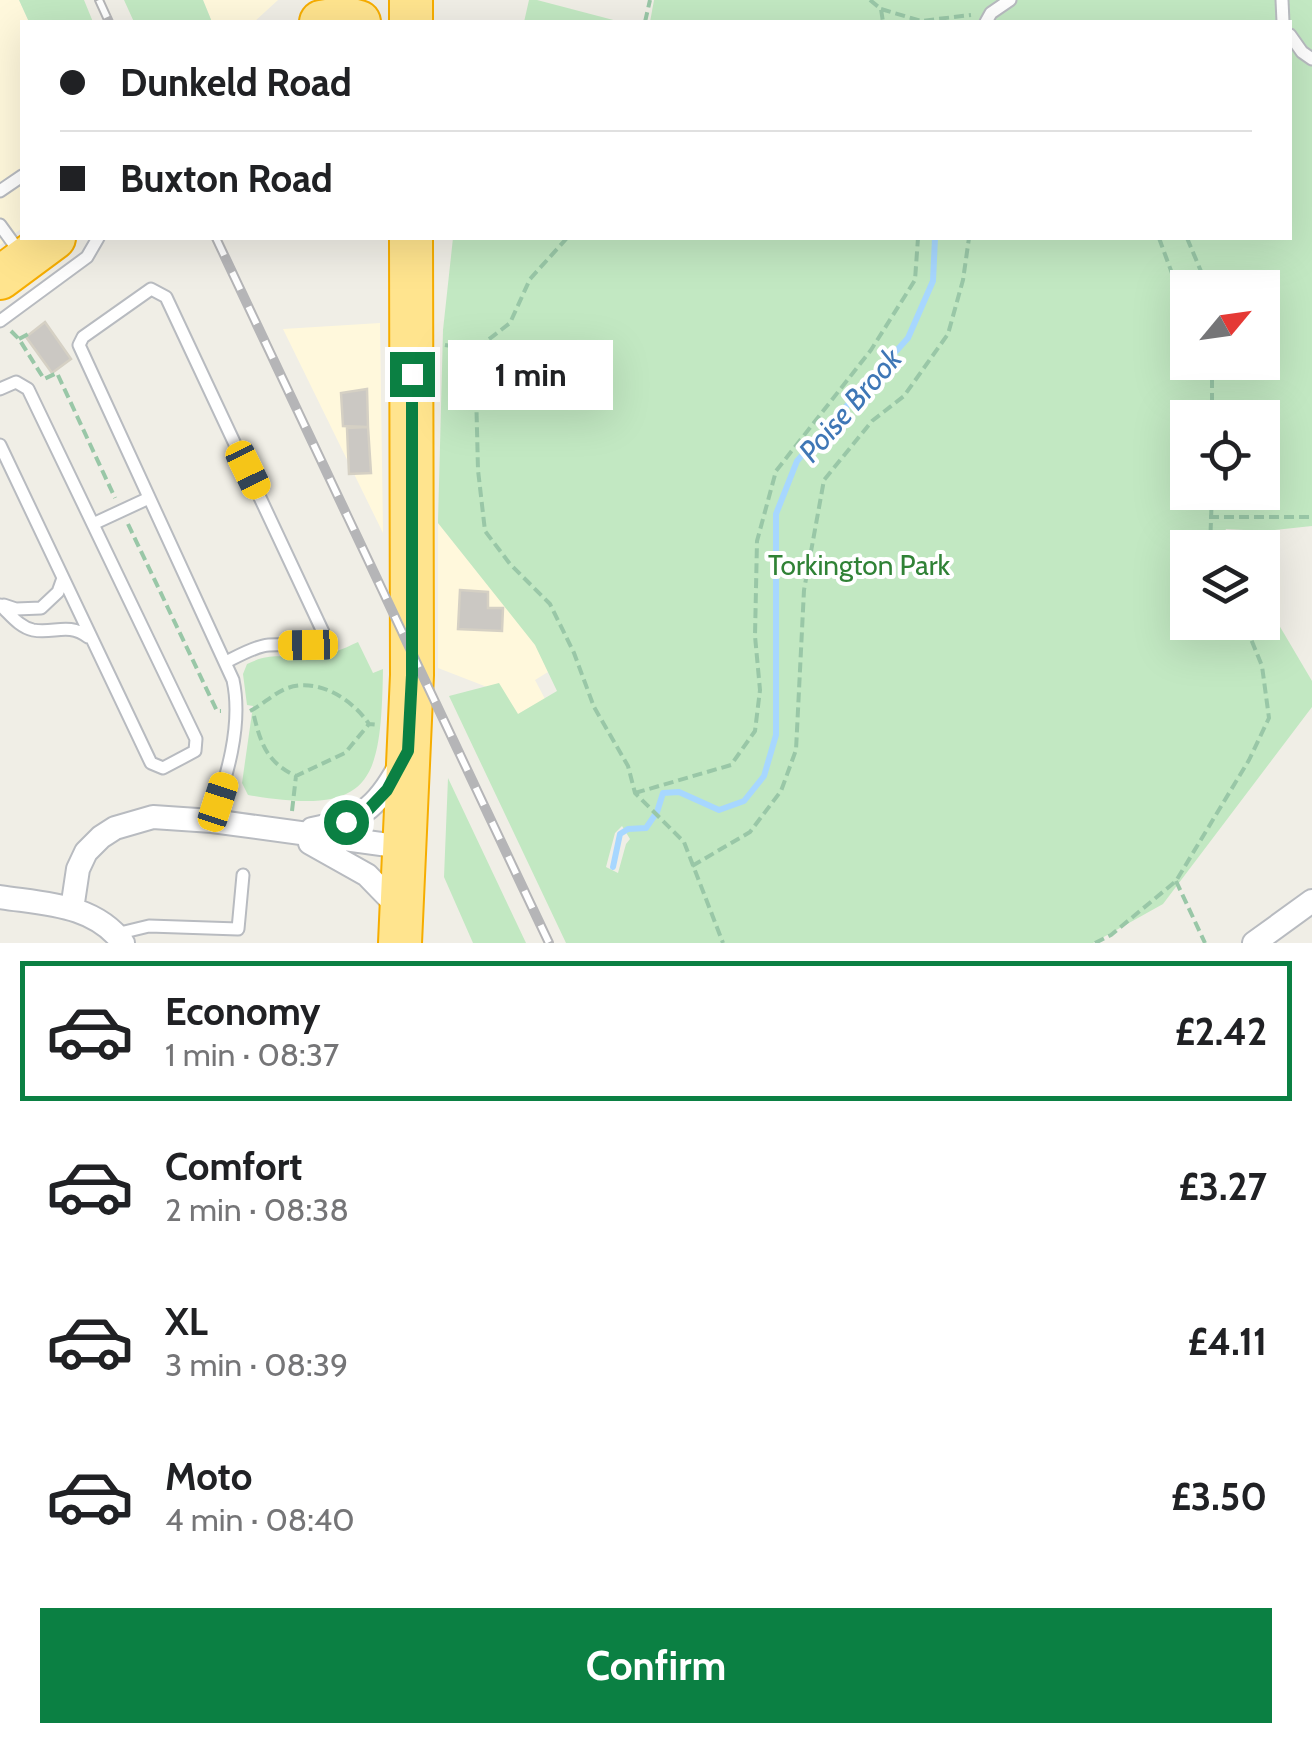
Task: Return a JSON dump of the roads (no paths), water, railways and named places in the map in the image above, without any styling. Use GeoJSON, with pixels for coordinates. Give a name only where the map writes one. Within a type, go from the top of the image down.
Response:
{"type":"FeatureCollection","features":[{"type":"Feature","properties":{"kind":"highway"},"geometry":{"type":"LineString","coordinates":[[300,20],[321,0]]}},
{"type":"Feature","properties":{"kind":"highway"},"geometry":{"type":"LineString","coordinates":[[394,889],[412,675],[410,240]]}},
{"type":"Feature","properties":{"kind":"street"},"geometry":{"type":"LineString","coordinates":[[289,833],[346,822],[368,810],[387,790],[408,751]]}},
{"type":"Feature","properties":{"kind":"street"},"geometry":{"type":"LineString","coordinates":[[72,909],[78,870],[86,852],[115,828],[152,817],[289,833],[335,854],[394,889]]}},
{"type":"Feature","properties":{"kind":"street"},"geometry":{"type":"LineString","coordinates":[[289,833],[394,889]]}},
{"type":"Feature","properties":{"kind":"street"},"geometry":{"type":"LineString","coordinates":[[0,897],[91,915],[119,939]]}},
{"type":"Feature","properties":{"kind":"street"},"geometry":{"type":"LineString","coordinates":[[1254,943],[1312,900]]}},
{"type":"Feature","properties":{"kind":"lane"},"geometry":{"type":"LineString","coordinates":[[988,18],[1010,0]]}},
{"type":"Feature","properties":{"kind":"lane"},"geometry":{"type":"LineString","coordinates":[[1292,39],[1312,59]]}},
{"type":"Feature","properties":{"kind":"lane"},"geometry":{"type":"LineString","coordinates":[[0,225],[26,259]]}},
{"type":"Feature","properties":{"kind":"lane"},"geometry":{"type":"LineString","coordinates":[[0,321],[87,256],[97,240]]}},
{"type":"Feature","properties":{"kind":"lane"},"geometry":{"type":"LineString","coordinates":[[212,822],[224,782],[236,711],[233,680],[80,345],[83,337],[151,288],[166,297],[323,632],[308,645],[272,644],[226,662]]}},
{"type":"Feature","properties":{"kind":"lane"},"geometry":{"type":"LineString","coordinates":[[0,389],[16,382],[26,385],[196,738],[193,754],[164,768],[151,763],[0,445]]}},
{"type":"Feature","properties":{"kind":"lane"},"geometry":{"type":"LineString","coordinates":[[94,524],[149,498]]}},
{"type":"Feature","properties":{"kind":"lane"},"geometry":{"type":"LineString","coordinates":[[0,605],[40,608],[58,592],[63,578]]}},
{"type":"Feature","properties":{"kind":"lane"},"geometry":{"type":"LineString","coordinates":[[0,605],[27,628],[71,628],[92,639]]}},
{"type":"Feature","properties":{"kind":"lane"},"geometry":{"type":"LineString","coordinates":[[119,939],[148,926],[238,929],[243,876]]}},
{"type":"Feature","properties":{"kind":"waterway","name":"Poise Brook"},"geometry":{"type":"LineString","coordinates":[[613,867],[620,834],[628,829],[646,828],[663,793],[679,792],[719,810],[744,801],[764,776],[776,735],[776,514],[797,461],[908,338],[933,281],[935,240]]}},
{"type":"Feature","properties":{"kind":"railway"},"geometry":{"type":"LineString","coordinates":[[99,0],[108,20]]}},
{"type":"Feature","properties":{"kind":"railway"},"geometry":{"type":"LineString","coordinates":[[217,240],[549,943]]}},
{"type":"Feature","properties":{"kind":"park label","name":"Torkington Park"},"geometry":{"type":"Point","coordinates":[859,565]}}]}
